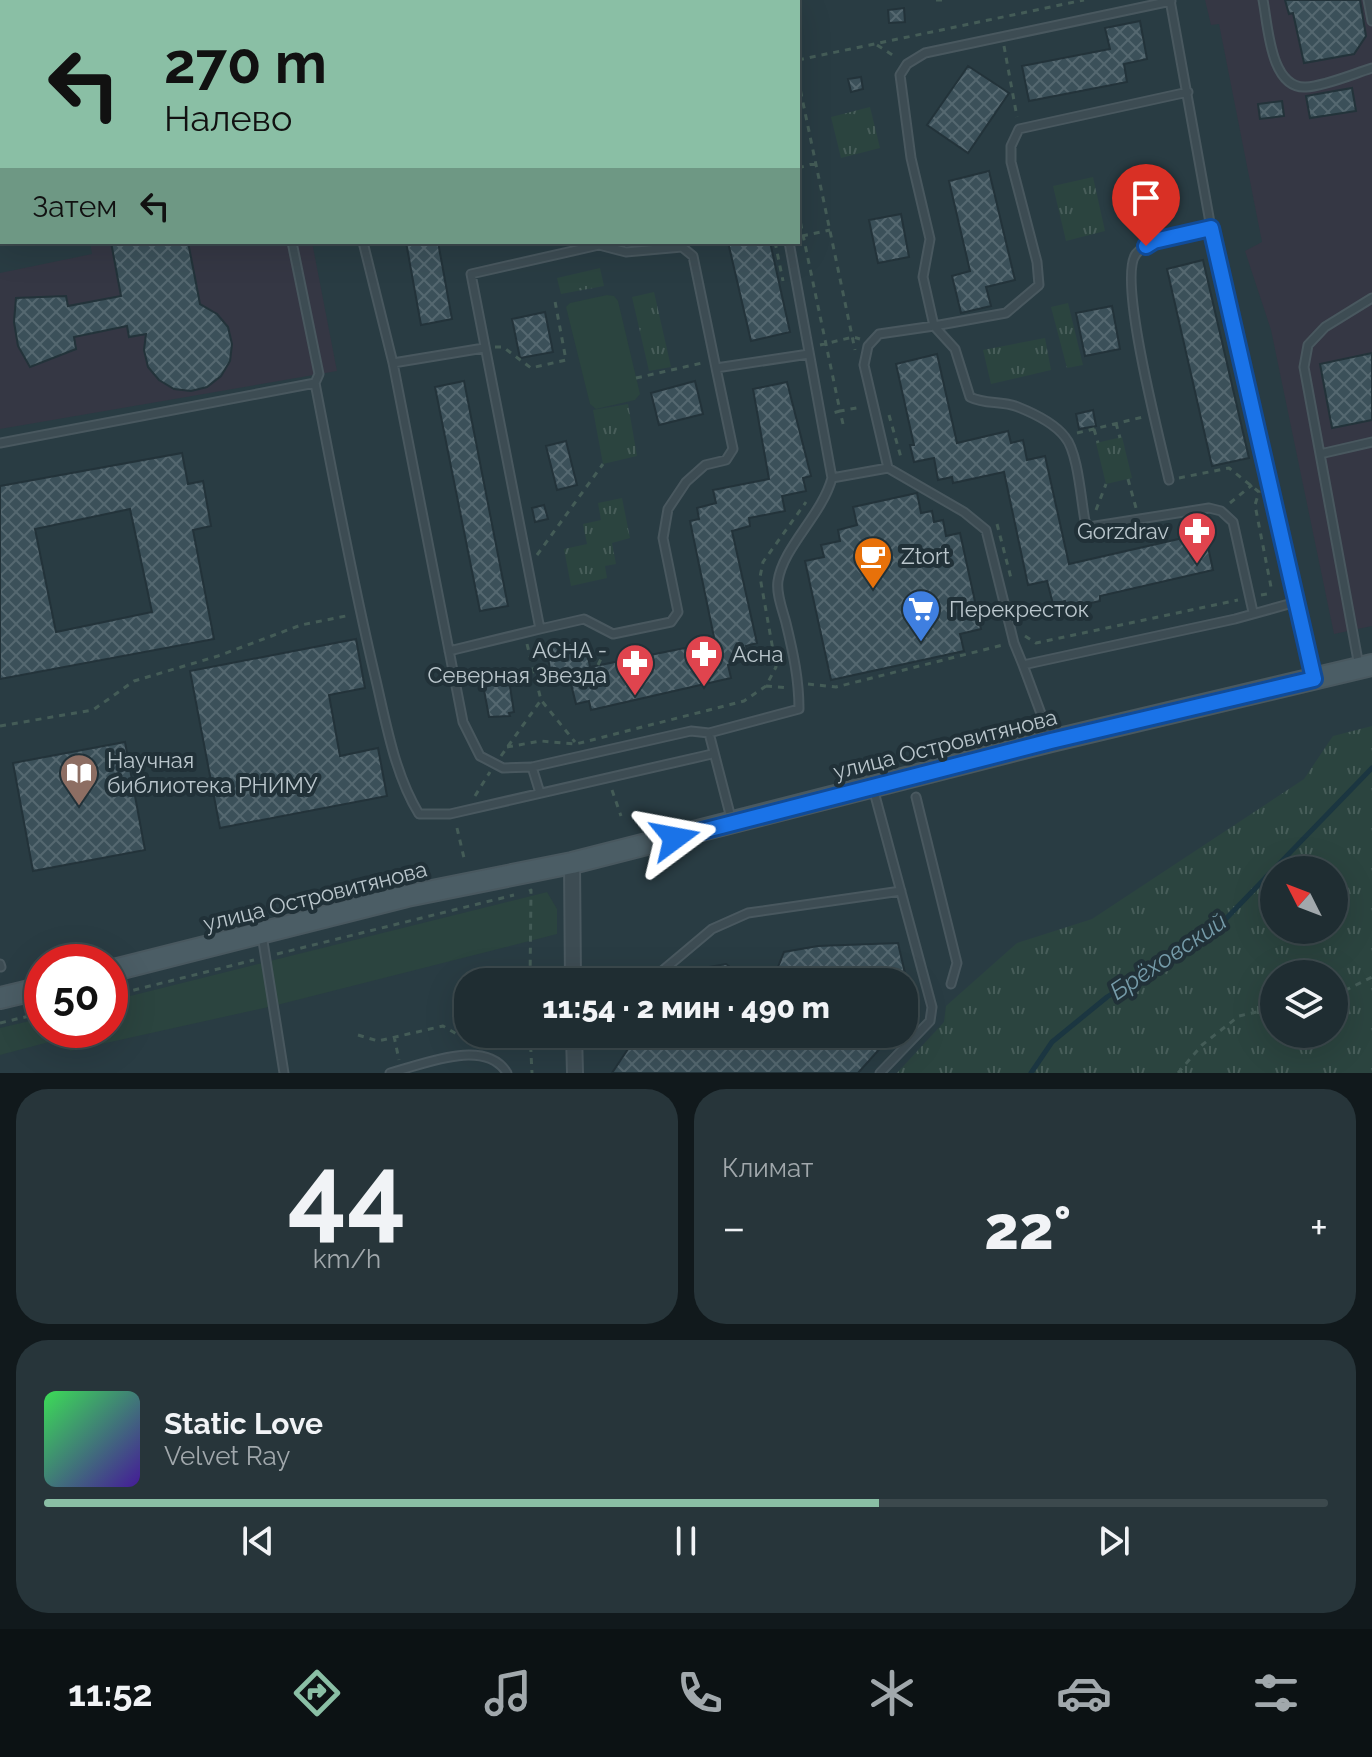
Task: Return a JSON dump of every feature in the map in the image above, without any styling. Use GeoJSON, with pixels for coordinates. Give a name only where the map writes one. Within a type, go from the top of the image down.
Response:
{"type":"FeatureCollection","features":[{"type":"Feature","properties":{"kind":"main road","name":"улица Островитянова"},"geometry":{"type":"LineString","coordinates":[[128,966],[407,896],[572,863],[733,824],[1051,741],[1365,666]]}},
{"type":"Feature","properties":{"kind":"main road"},"geometry":{"type":"LineString","coordinates":[[0,998],[24,992]]}},
{"type":"Feature","properties":{"kind":"street"},"geometry":{"type":"LineString","coordinates":[[572,863],[573,968]]}},
{"type":"Feature","properties":{"kind":"street"},"geometry":{"type":"LineString","coordinates":[[574,1048],[575,1073]]}},
{"type":"Feature","properties":{"kind":"lane"},"geometry":{"type":"LineString","coordinates":[[1263,0],[1276,66],[1288,81],[1306,87],[1372,68]]}},
{"type":"Feature","properties":{"kind":"lane"},"geometry":{"type":"LineString","coordinates":[[1368,0],[1372,21]]}},
{"type":"Feature","properties":{"kind":"lane"},"geometry":{"type":"LineString","coordinates":[[1253,612],[1233,522],[1221,511],[1209,508],[1089,527],[1085,521],[1070,446],[1065,437],[1016,406],[999,402],[983,404],[970,397],[955,349],[934,326],[923,277],[930,239],[911,158],[900,75],[907,64],[925,53],[1170,1],[1211,228],[1314,679]]}},
{"type":"Feature","properties":{"kind":"lane"},"geometry":{"type":"LineString","coordinates":[[888,468],[864,365],[868,346],[879,334],[1006,313],[1039,285],[1037,262],[1011,162],[1011,146],[1019,129],[1188,92]]}},
{"type":"Feature","properties":{"kind":"lane"},"geometry":{"type":"LineString","coordinates":[[1169,480],[1135,323],[1129,274],[1135,255],[1154,241],[1211,228]]}},
{"type":"Feature","properties":{"kind":"lane"},"geometry":{"type":"LineString","coordinates":[[292,244],[319,374],[315,383],[360,613],[390,737],[409,798],[419,814],[450,814],[712,754]]}},
{"type":"Feature","properties":{"kind":"lane"},"geometry":{"type":"LineString","coordinates":[[363,244],[393,363],[463,722],[480,756],[503,768],[532,767],[691,731],[709,733],[799,709],[799,686],[777,584],[782,566],[828,494],[832,478],[789,244]]}},
{"type":"Feature","properties":{"kind":"lane"},"geometry":{"type":"LineString","coordinates":[[449,651],[584,619],[613,634],[671,622],[678,612],[663,538],[668,509],[686,482],[705,465],[726,460],[733,449],[693,256],[682,247],[626,252],[599,245],[471,274],[540,629]]}},
{"type":"Feature","properties":{"kind":"lane"},"geometry":{"type":"LineString","coordinates":[[1365,666],[1304,367],[1308,345],[1325,327],[1372,298]]}},
{"type":"Feature","properties":{"kind":"lane"},"geometry":{"type":"LineString","coordinates":[[393,363],[484,348]]}},
{"type":"Feature","properties":{"kind":"lane"},"geometry":{"type":"LineString","coordinates":[[715,364],[808,350]]}},
{"type":"Feature","properties":{"kind":"lane"},"geometry":{"type":"LineString","coordinates":[[0,443],[315,383]]}},
{"type":"Feature","properties":{"kind":"lane"},"geometry":{"type":"LineString","coordinates":[[1320,454],[1372,442]]}},
{"type":"Feature","properties":{"kind":"lane"},"geometry":{"type":"LineString","coordinates":[[832,478],[888,468],[964,512],[986,530],[1014,643],[1051,741]]}},
{"type":"Feature","properties":{"kind":"lane"},"geometry":{"type":"LineString","coordinates":[[1023,665],[1235,619],[1296,602]]}},
{"type":"Feature","properties":{"kind":"lane"},"geometry":{"type":"LineString","coordinates":[[709,733],[712,754],[733,824]]}},
{"type":"Feature","properties":{"kind":"lane"},"geometry":{"type":"LineString","coordinates":[[532,767],[540,793]]}},
{"type":"Feature","properties":{"kind":"lane"},"geometry":{"type":"LineString","coordinates":[[873,788],[932,1007],[930,1021],[880,1073]]}},
{"type":"Feature","properties":{"kind":"lane"},"geometry":{"type":"LineString","coordinates":[[916,797],[957,963],[951,984]]}},
{"type":"Feature","properties":{"kind":"lane"},"geometry":{"type":"LineString","coordinates":[[666,968],[712,929],[748,913],[901,891]]}},
{"type":"Feature","properties":{"kind":"lane"},"geometry":{"type":"LineString","coordinates":[[262,933],[284,1073]]}},
{"type":"Feature","properties":{"kind":"lane"},"geometry":{"type":"LineString","coordinates":[[390,1073],[472,1053],[493,1059],[507,1073]]}},
{"type":"Feature","properties":{"kind":"path"},"geometry":{"type":"LineString","coordinates":[[936,0],[942,0]]}},
{"type":"Feature","properties":{"kind":"path"},"geometry":{"type":"LineString","coordinates":[[800,60],[1084,0]]}},
{"type":"Feature","properties":{"kind":"path"},"geometry":{"type":"LineString","coordinates":[[1003,37],[1019,129]]}},
{"type":"Feature","properties":{"kind":"path"},"geometry":{"type":"LineString","coordinates":[[875,44],[907,64]]}},
{"type":"Feature","properties":{"kind":"path"},"geometry":{"type":"LineString","coordinates":[[800,91],[856,351]]}},
{"type":"Feature","properties":{"kind":"path"},"geometry":{"type":"LineString","coordinates":[[800,167],[816,163]]}},
{"type":"Feature","properties":{"kind":"path"},"geometry":{"type":"LineString","coordinates":[[800,219],[843,424]]}},
{"type":"Feature","properties":{"kind":"path"},"geometry":{"type":"LineString","coordinates":[[800,236],[830,230]]}},
{"type":"Feature","properties":{"kind":"path"},"geometry":{"type":"LineString","coordinates":[[775,244],[784,286]]}},
{"type":"Feature","properties":{"kind":"path"},"geometry":{"type":"LineString","coordinates":[[484,348],[503,347],[531,368],[566,360],[554,296]]}},
{"type":"Feature","properties":{"kind":"path"},"geometry":{"type":"LineString","coordinates":[[808,350],[853,337],[873,341]]}},
{"type":"Feature","properties":{"kind":"path"},"geometry":{"type":"LineString","coordinates":[[636,378],[715,364]]}},
{"type":"Feature","properties":{"kind":"path"},"geometry":{"type":"LineString","coordinates":[[822,416],[867,406]]}},
{"type":"Feature","properties":{"kind":"path"},"geometry":{"type":"LineString","coordinates":[[1065,437],[1155,414]]}},
{"type":"Feature","properties":{"kind":"path"},"geometry":{"type":"LineString","coordinates":[[1116,423],[1120,438]]}},
{"type":"Feature","properties":{"kind":"path"},"geometry":{"type":"LineString","coordinates":[[1094,429],[1098,443]]}},
{"type":"Feature","properties":{"kind":"path"},"geometry":{"type":"LineString","coordinates":[[528,568],[603,464]]}},
{"type":"Feature","properties":{"kind":"path"},"geometry":{"type":"LineString","coordinates":[[1036,643],[1272,593],[1255,505],[1259,492],[1229,468],[1169,480]]}},
{"type":"Feature","properties":{"kind":"path"},"geometry":{"type":"LineString","coordinates":[[1128,479],[1139,520]]}},
{"type":"Feature","properties":{"kind":"path"},"geometry":{"type":"LineString","coordinates":[[1089,527],[1106,484]]}},
{"type":"Feature","properties":{"kind":"path"},"geometry":{"type":"LineString","coordinates":[[1221,511],[1252,485]]}},
{"type":"Feature","properties":{"kind":"path"},"geometry":{"type":"LineString","coordinates":[[507,747],[541,741],[576,744],[744,701],[766,686],[776,667],[760,577],[763,562],[811,496]]}},
{"type":"Feature","properties":{"kind":"path"},"geometry":{"type":"LineString","coordinates":[[0,726],[93,710],[134,681],[218,656],[301,625],[360,613]]}},
{"type":"Feature","properties":{"kind":"path"},"geometry":{"type":"LineString","coordinates":[[524,633],[541,700],[576,744]]}},
{"type":"Feature","properties":{"kind":"path"},"geometry":{"type":"LineString","coordinates":[[598,665],[613,634]]}},
{"type":"Feature","properties":{"kind":"path"},"geometry":{"type":"LineString","coordinates":[[766,686],[783,689],[816,683],[836,687],[1014,643]]}},
{"type":"Feature","properties":{"kind":"path"},"geometry":{"type":"LineString","coordinates":[[611,789],[621,816]]}},
{"type":"Feature","properties":{"kind":"path"},"geometry":{"type":"LineString","coordinates":[[457,828],[464,858]]}},
{"type":"Feature","properties":{"kind":"path"},"geometry":{"type":"LineString","coordinates":[[128,992],[531,890],[530,968]]}},
{"type":"Feature","properties":{"kind":"path"},"geometry":{"type":"LineString","coordinates":[[1348,989],[1372,977]]}},
{"type":"Feature","properties":{"kind":"path"},"geometry":{"type":"LineString","coordinates":[[1178,1073],[1202,1045],[1239,1016],[1260,1011]]}},
{"type":"Feature","properties":{"kind":"path"},"geometry":{"type":"LineString","coordinates":[[0,1023],[24,1017]]}},
{"type":"Feature","properties":{"kind":"path"},"geometry":{"type":"LineString","coordinates":[[358,1035],[378,1041],[443,1026],[454,1032]]}},
{"type":"Feature","properties":{"kind":"path"},"geometry":{"type":"LineString","coordinates":[[394,1036],[398,1054]]}},
{"type":"Feature","properties":{"kind":"path"},"geometry":{"type":"LineString","coordinates":[[531,1048],[532,1073]]}},
{"type":"Feature","properties":{"kind":"shaded area"},"geometry":{"type":"Polygon","coordinates":[[[1205,0],[1372,0],[1372,626],[1334,634],[1271,330],[1245,251],[1262,242],[1219,24],[1211,25],[1205,0]]]}},
{"type":"Feature","properties":{"kind":"shaded area"},"geometry":{"type":"Polygon","coordinates":[[[90,244],[312,244],[337,371],[0,429],[0,273],[92,254],[90,244]]]}},
{"type":"Feature","properties":{"kind":"green space"},"geometry":{"type":"Polygon","coordinates":[[[870,107],[880,148],[841,158],[831,117],[870,107]]]}},
{"type":"Feature","properties":{"kind":"green space"},"geometry":{"type":"Polygon","coordinates":[[[1093,177],[1105,231],[1066,241],[1053,186],[1093,177]]]}},
{"type":"Feature","properties":{"kind":"green space"},"geometry":{"type":"Polygon","coordinates":[[[600,268],[604,286],[561,294],[557,278],[600,268]]]}},
{"type":"Feature","properties":{"kind":"green space"},"geometry":{"type":"Polygon","coordinates":[[[654,292],[671,367],[649,371],[632,297],[654,292]]]}},
{"type":"Feature","properties":{"kind":"green space"},"geometry":{"type":"Polygon","coordinates":[[[614,296],[618,301],[640,394],[635,400],[596,409],[590,404],[566,307],[570,303],[614,296]]]}},
{"type":"Feature","properties":{"kind":"green space"},"geometry":{"type":"Polygon","coordinates":[[[1068,303],[1083,365],[1067,368],[1051,307],[1068,303]]]}},
{"type":"Feature","properties":{"kind":"green space"},"geometry":{"type":"Polygon","coordinates":[[[1045,338],[1051,370],[991,384],[983,350],[1045,338]]]}},
{"type":"Feature","properties":{"kind":"green space"},"geometry":{"type":"Polygon","coordinates":[[[628,404],[637,456],[603,464],[593,410],[628,404]]]}},
{"type":"Feature","properties":{"kind":"green space"},"geometry":{"type":"Polygon","coordinates":[[[1122,437],[1132,478],[1106,484],[1096,443],[1122,437]]]}},
{"type":"Feature","properties":{"kind":"green space"},"geometry":{"type":"Polygon","coordinates":[[[622,498],[630,538],[612,543],[616,564],[605,566],[607,578],[571,586],[564,549],[587,544],[583,524],[601,520],[598,503],[622,498]]]}},
{"type":"Feature","properties":{"kind":"green space"},"geometry":{"type":"Polygon","coordinates":[[[1372,726],[1372,1073],[897,1073],[944,1022],[946,1006],[1017,943],[1092,919],[1304,779],[1333,736],[1372,726]]]}},
{"type":"Feature","properties":{"kind":"green space"},"geometry":{"type":"Polygon","coordinates":[[[547,892],[557,909],[557,934],[273,1006],[128,1038],[128,997],[547,892]]]}},
{"type":"Feature","properties":{"kind":"green space"},"geometry":{"type":"Polygon","coordinates":[[[24,1022],[26,1048],[0,1055],[0,1028],[24,1022]]]}},
{"type":"Feature","properties":{"kind":"building"},"geometry":{"type":"Polygon","coordinates":[[[1285,0],[1360,0],[1366,36],[1354,54],[1304,63],[1293,13],[1289,14],[1285,0]]]}},
{"type":"Feature","properties":{"kind":"building"},"geometry":{"type":"Polygon","coordinates":[[[904,8],[905,22],[889,23],[888,10],[904,8]]]}},
{"type":"Feature","properties":{"kind":"building"},"geometry":{"type":"Polygon","coordinates":[[[1140,21],[1147,59],[1124,64],[1127,82],[1029,101],[1022,66],[1110,49],[1105,28],[1140,21]]]}},
{"type":"Feature","properties":{"kind":"building"},"geometry":{"type":"Polygon","coordinates":[[[968,66],[1009,93],[968,153],[927,125],[968,66]]]}},
{"type":"Feature","properties":{"kind":"building"},"geometry":{"type":"Polygon","coordinates":[[[861,77],[863,89],[851,92],[848,79],[861,77]]]}},
{"type":"Feature","properties":{"kind":"building"},"geometry":{"type":"Polygon","coordinates":[[[1352,88],[1356,111],[1310,118],[1306,96],[1352,88]]]}},
{"type":"Feature","properties":{"kind":"building"},"geometry":{"type":"Polygon","coordinates":[[[1282,101],[1284,116],[1260,119],[1258,104],[1282,101]]]}},
{"type":"Feature","properties":{"kind":"building"},"geometry":{"type":"Polygon","coordinates":[[[989,171],[1015,280],[986,287],[991,306],[961,313],[952,276],[970,271],[949,181],[989,171]]]}},
{"type":"Feature","properties":{"kind":"building"},"geometry":{"type":"Polygon","coordinates":[[[901,214],[909,257],[878,263],[869,220],[901,214]]]}},
{"type":"Feature","properties":{"kind":"building"},"geometry":{"type":"Polygon","coordinates":[[[111,244],[188,244],[200,304],[217,314],[228,327],[232,344],[230,361],[221,376],[207,387],[191,391],[174,389],[159,380],[148,367],[144,350],[146,334],[129,337],[127,326],[74,337],[76,349],[30,367],[18,346],[14,322],[16,298],[66,296],[68,306],[121,296],[111,244]]]}},
{"type":"Feature","properties":{"kind":"building"},"geometry":{"type":"Polygon","coordinates":[[[406,244],[438,244],[452,319],[421,325],[406,244]]]}},
{"type":"Feature","properties":{"kind":"building"},"geometry":{"type":"Polygon","coordinates":[[[728,244],[770,244],[790,332],[751,341],[728,244]]]}},
{"type":"Feature","properties":{"kind":"building"},"geometry":{"type":"Polygon","coordinates":[[[1203,260],[1249,458],[1212,466],[1167,269],[1203,260]]]}},
{"type":"Feature","properties":{"kind":"building"},"geometry":{"type":"Polygon","coordinates":[[[1112,306],[1120,349],[1085,356],[1076,313],[1112,306]]]}},
{"type":"Feature","properties":{"kind":"building"},"geometry":{"type":"Polygon","coordinates":[[[545,312],[553,352],[520,358],[512,319],[545,312]]]}},
{"type":"Feature","properties":{"kind":"building"},"geometry":{"type":"Polygon","coordinates":[[[1372,353],[1372,420],[1332,428],[1320,364],[1372,353]]]}},
{"type":"Feature","properties":{"kind":"building"},"geometry":{"type":"Polygon","coordinates":[[[937,354],[957,443],[1008,431],[1011,443],[1023,440],[1027,460],[1045,456],[1069,564],[1205,533],[1213,570],[1100,596],[1100,601],[1067,608],[1065,601],[1053,604],[1047,581],[1028,585],[1004,472],[953,483],[952,477],[938,480],[934,458],[914,462],[910,445],[914,445],[896,364],[937,354]]]}},
{"type":"Feature","properties":{"kind":"building"},"geometry":{"type":"Polygon","coordinates":[[[464,381],[508,606],[480,611],[435,387],[464,381]]]}},
{"type":"Feature","properties":{"kind":"building"},"geometry":{"type":"Polygon","coordinates":[[[695,381],[703,414],[659,425],[651,393],[695,381]]]}},
{"type":"Feature","properties":{"kind":"building"},"geometry":{"type":"Polygon","coordinates":[[[787,382],[811,476],[803,478],[806,491],[782,496],[785,511],[749,518],[750,526],[732,531],[757,643],[746,646],[748,660],[728,665],[731,678],[591,710],[589,701],[576,704],[570,680],[553,684],[546,648],[585,640],[590,667],[715,642],[690,521],[699,519],[697,508],[716,503],[713,490],[769,479],[753,389],[787,382]]]}},
{"type":"Feature","properties":{"kind":"building"},"geometry":{"type":"Polygon","coordinates":[[[1093,410],[1096,426],[1079,429],[1076,414],[1093,410]]]}},
{"type":"Feature","properties":{"kind":"building"},"geometry":{"type":"Polygon","coordinates":[[[566,441],[577,485],[557,490],[546,446],[566,441]]]}},
{"type":"Feature","properties":{"kind":"building"},"geometry":{"type":"Polygon","coordinates":[[[182,453],[188,484],[203,481],[211,526],[193,530],[214,639],[0,679],[0,486],[182,453]],[[130,509],[35,529],[56,632],[152,612],[130,509]]]}},
{"type":"Feature","properties":{"kind":"building"},"geometry":{"type":"Polygon","coordinates":[[[917,493],[921,513],[932,511],[934,522],[943,520],[946,536],[960,533],[981,629],[960,634],[964,651],[831,680],[805,561],[824,557],[821,545],[840,541],[838,530],[857,525],[853,507],[917,493]]]}},
{"type":"Feature","properties":{"kind":"building"},"geometry":{"type":"Polygon","coordinates":[[[544,505],[548,519],[535,522],[532,508],[544,505]]]}},
{"type":"Feature","properties":{"kind":"building"},"geometry":{"type":"Polygon","coordinates":[[[356,639],[365,688],[329,695],[340,756],[378,748],[387,796],[220,828],[190,671],[356,639]]]}},
{"type":"Feature","properties":{"kind":"building"},"geometry":{"type":"Polygon","coordinates":[[[501,672],[502,675],[508,674],[514,712],[509,713],[510,716],[489,717],[482,679],[501,672]]]}},
{"type":"Feature","properties":{"kind":"building","name":"Научная библиотека РНИМУ"},"geometry":{"type":"Polygon","coordinates":[[[125,742],[145,850],[33,871],[13,763],[125,742]]]}},
{"type":"Feature","properties":{"kind":"building"},"geometry":{"type":"Polygon","coordinates":[[[898,943],[904,968],[778,968],[784,952],[818,946],[898,943]]]}},
{"type":"Feature","properties":{"kind":"building"},"geometry":{"type":"Polygon","coordinates":[[[726,964],[731,968],[703,968],[726,964]]]}},
{"type":"Feature","properties":{"kind":"building"},"geometry":{"type":"Polygon","coordinates":[[[629,1048],[880,1048],[858,1073],[612,1073],[629,1048]]]}},
{"type":"Feature","properties":{"kind":"waterway","name":"Брёховский"},"geometry":{"type":"LineString","coordinates":[[1031,1073],[1052,1042],[1107,997],[1216,929],[1372,768]]}},
{"type":"Feature","properties":{"kind":"place","name":"Gorzdrav"},"geometry":{"type":"Point","coordinates":[1197,565]}},
{"type":"Feature","properties":{"kind":"place","name":"Ztort"},"geometry":{"type":"Point","coordinates":[873,590]}},
{"type":"Feature","properties":{"kind":"place","name":"Перекресток"},"geometry":{"type":"Point","coordinates":[921,643]}},
{"type":"Feature","properties":{"kind":"place","name":"Асна"},"geometry":{"type":"Point","coordinates":[704,688]}},
{"type":"Feature","properties":{"kind":"place","name":"АСНА - Северная Звезда"},"geometry":{"type":"Point","coordinates":[635,697]}},
{"type":"Feature","properties":{"kind":"place","name":"Научная библиотека РНИМУ"},"geometry":{"type":"Point","coordinates":[79,807]}},
{"type":"Feature","properties":{"kind":"route"},"geometry":{"type":"LineString","coordinates":[[675,838],[1051,741],[1314,679],[1211,228],[1154,241],[1146,246]]}}]}
